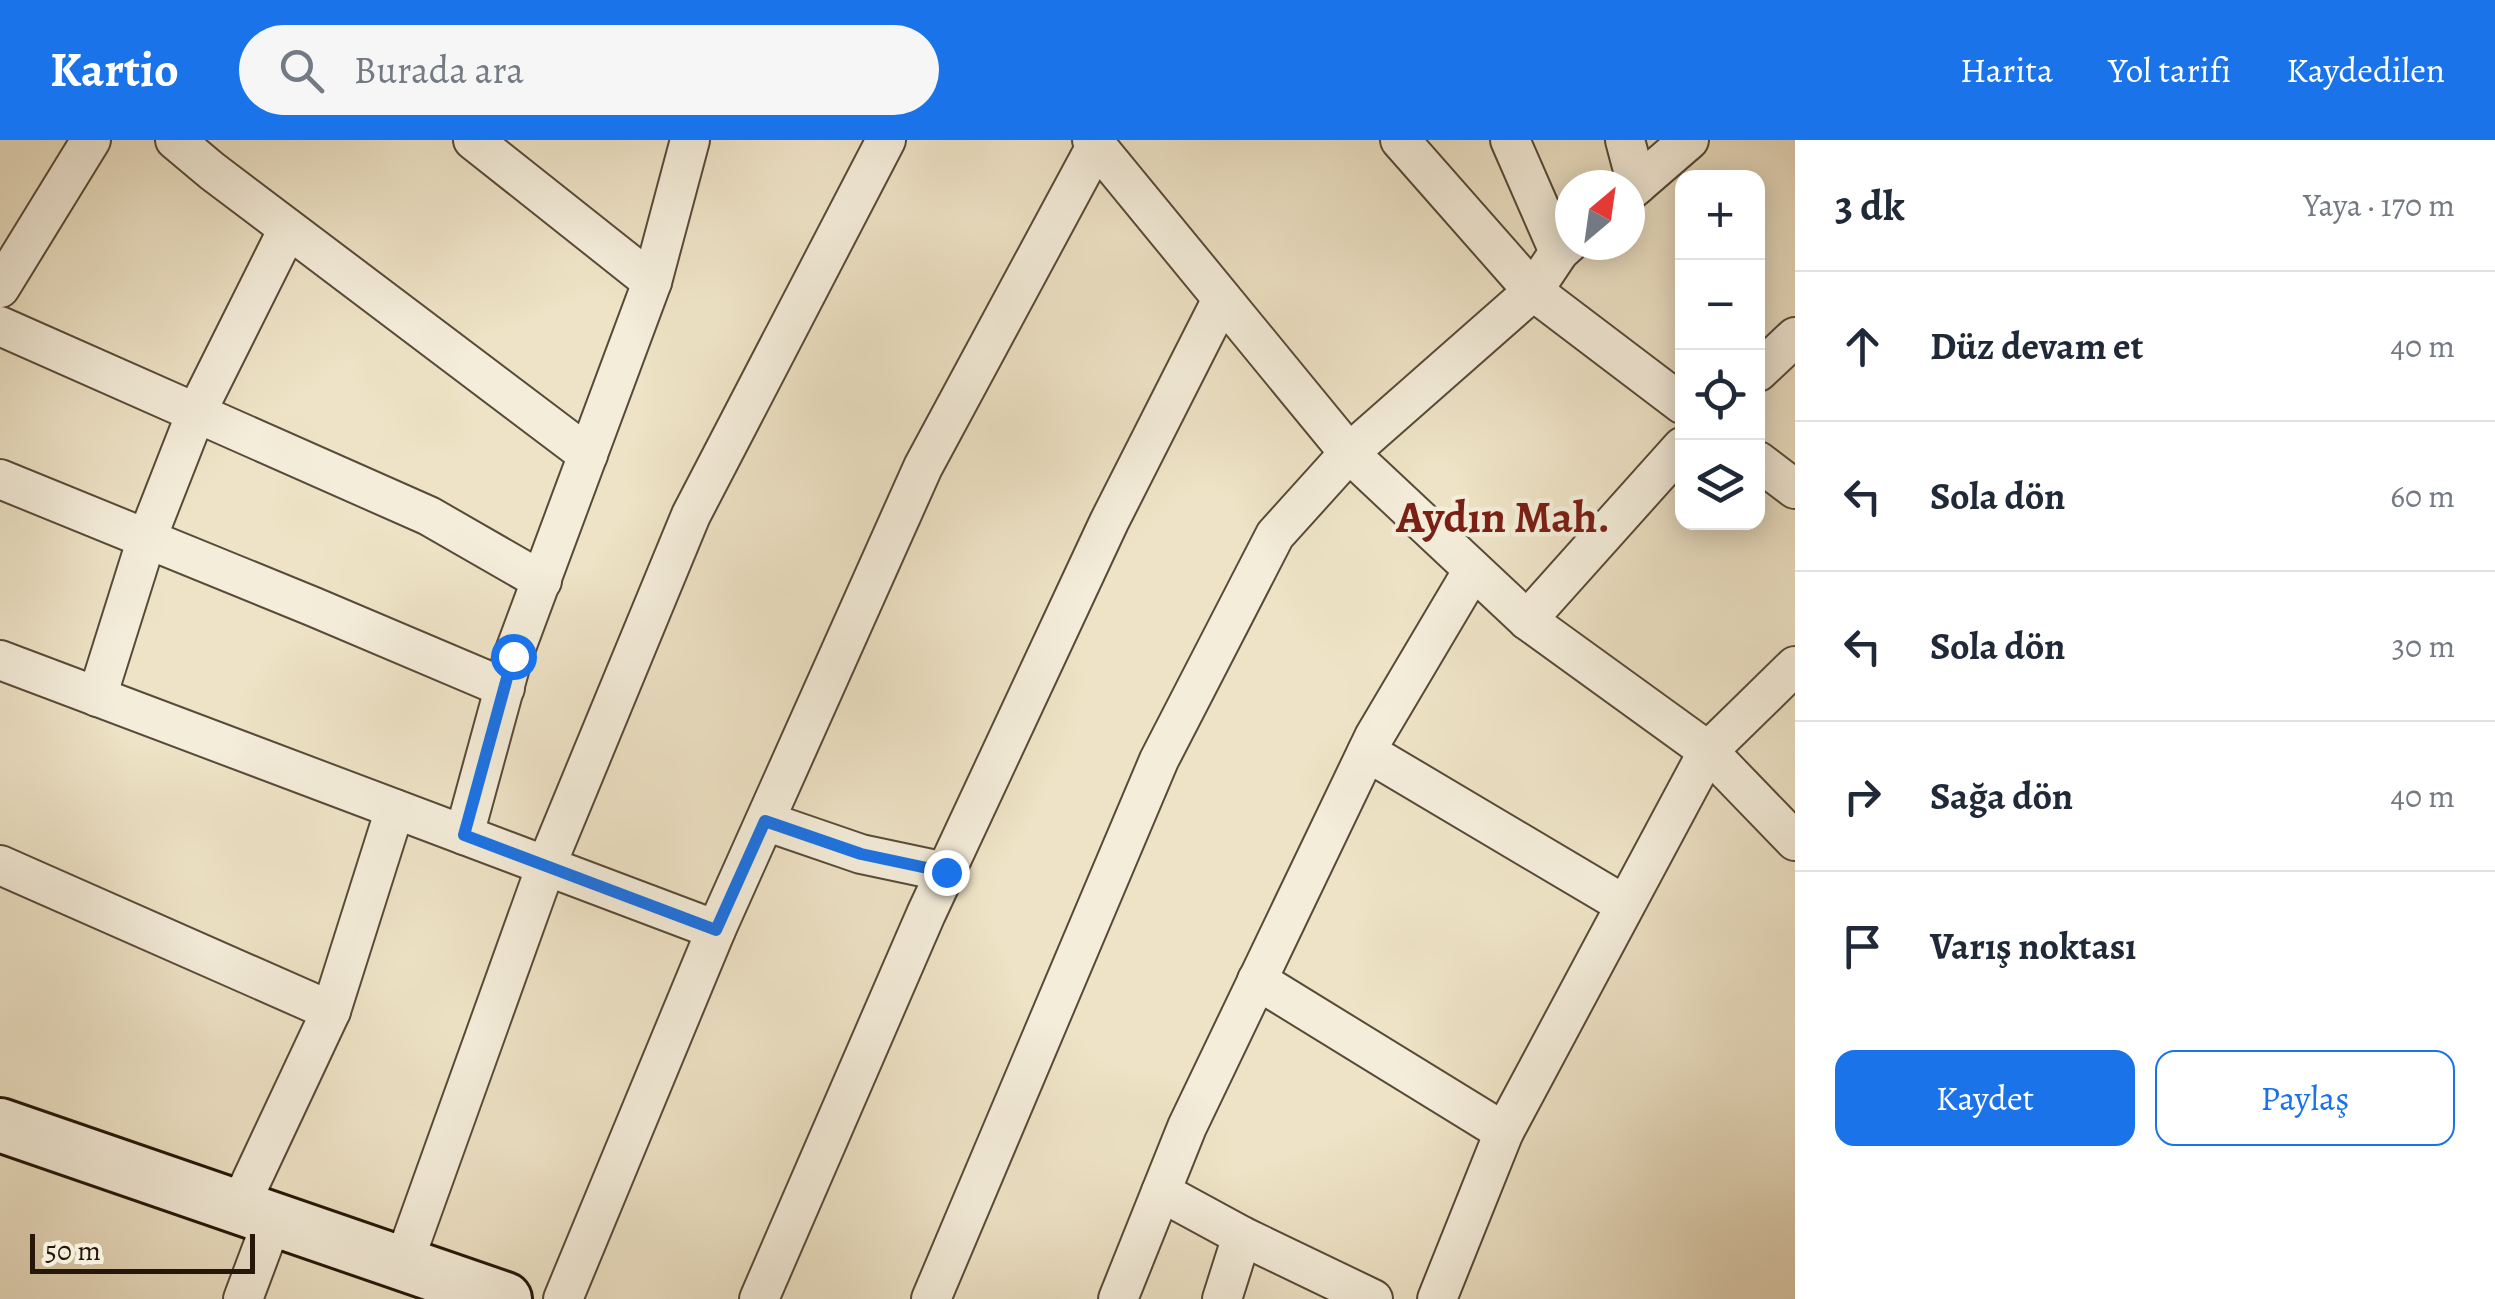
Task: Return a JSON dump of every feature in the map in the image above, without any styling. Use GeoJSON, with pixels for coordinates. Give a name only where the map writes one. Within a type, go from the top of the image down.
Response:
{"type":"FeatureCollection","features":[{"type":"Feature","properties":{"kind":"street"},"geometry":{"type":"LineString","coordinates":[[0,288],[91,140]]}},
{"type":"Feature","properties":{"kind":"street"},"geometry":{"type":"LineString","coordinates":[[175,140],[221,156],[288,228],[588,455]]}},
{"type":"Feature","properties":{"kind":"street"},"geometry":{"type":"LineString","coordinates":[[473,140],[652,282]]}},
{"type":"Feature","properties":{"kind":"street"},"geometry":{"type":"LineString","coordinates":[[464,835],[513,656],[652,282],[690,140]]}},
{"type":"Feature","properties":{"kind":"street"},"geometry":{"type":"LineString","coordinates":[[403,1264],[546,866],[690,514],[886,140]]}},
{"type":"Feature","properties":{"kind":"street"},"geometry":{"type":"LineString","coordinates":[[1400,140],[1532,291],[1675,399]]}},
{"type":"Feature","properties":{"kind":"street"},"geometry":{"type":"LineString","coordinates":[[1510,140],[1555,228]]}},
{"type":"Feature","properties":{"kind":"street"},"geometry":{"type":"LineString","coordinates":[[1624,140],[1630,170]]}},
{"type":"Feature","properties":{"kind":"street"},"geometry":{"type":"LineString","coordinates":[[1645,178],[1689,140]]}},
{"type":"Feature","properties":{"kind":"street"},"geometry":{"type":"LineString","coordinates":[[564,1299],[716,930],[923,467],[1094,143],[1349,453],[1527,620],[1708,751],[1795,841]]}},
{"type":"Feature","properties":{"kind":"street"},"geometry":{"type":"LineString","coordinates":[[97,697],[147,538],[196,413],[288,228]]}},
{"type":"Feature","properties":{"kind":"street"},"geometry":{"type":"LineString","coordinates":[[930,1299],[1160,760],[1274,535],[1349,453],[1532,291],[1555,260]]}},
{"type":"Feature","properties":{"kind":"street"},"geometry":{"type":"LineString","coordinates":[[759,1299],[946,872],[1110,522],[1222,298]]}},
{"type":"Feature","properties":{"kind":"street"},"geometry":{"type":"LineString","coordinates":[[0,326],[429,516],[542,581]]}},
{"type":"Feature","properties":{"kind":"street"},"geometry":{"type":"LineString","coordinates":[[1765,365],[1795,337]]}},
{"type":"Feature","properties":{"kind":"street"},"geometry":{"type":"LineString","coordinates":[[1527,620],[1675,455]]}},
{"type":"Feature","properties":{"kind":"street"},"geometry":{"type":"LineString","coordinates":[[1765,466],[1795,489]]}},
{"type":"Feature","properties":{"kind":"street"},"geometry":{"type":"LineString","coordinates":[[0,479],[505,688]]}},
{"type":"Feature","properties":{"kind":"street"},"geometry":{"type":"LineString","coordinates":[[1118,1299],[1187,1128],[1367,752],[1473,570]]}},
{"type":"Feature","properties":{"kind":"street"},"geometry":{"type":"LineString","coordinates":[[0,660],[716,930]]}},
{"type":"Feature","properties":{"kind":"street"},"geometry":{"type":"LineString","coordinates":[[1437,1299],[1504,1132],[1708,751],[1795,666]]}},
{"type":"Feature","properties":{"kind":"street"},"geometry":{"type":"LineString","coordinates":[[1367,752],[1625,905]]}},
{"type":"Feature","properties":{"kind":"street"},"geometry":{"type":"LineString","coordinates":[[243,1299],[256,1213],[332,1011],[395,809]]}},
{"type":"Feature","properties":{"kind":"street"},"geometry":{"type":"LineString","coordinates":[[765,821],[861,854],[946,872]]}},
{"type":"Feature","properties":{"kind":"street"},"geometry":{"type":"LineString","coordinates":[[0,865],[332,1011]]}},
{"type":"Feature","properties":{"kind":"street"},"geometry":{"type":"LineString","coordinates":[[1257,980],[1504,1132]]}},
{"type":"Feature","properties":{"kind":"street"},"geometry":{"type":"LineString","coordinates":[[0,1125],[505,1299]]}},
{"type":"Feature","properties":{"kind":"street"},"geometry":{"type":"LineString","coordinates":[[1161,1192],[1374,1299]]}},
{"type":"Feature","properties":{"kind":"street"},"geometry":{"type":"LineString","coordinates":[[1222,1299],[1242,1236]]}},
{"type":"Feature","properties":{"kind":"district","name":"Aydın Mah."},"geometry":{"type":"Point","coordinates":[1503,516]}},
{"type":"Feature","properties":{"kind":"route"},"geometry":{"type":"LineString","coordinates":[[513,656],[464,835],[716,930],[765,821],[861,854],[946,872]]}}]}
